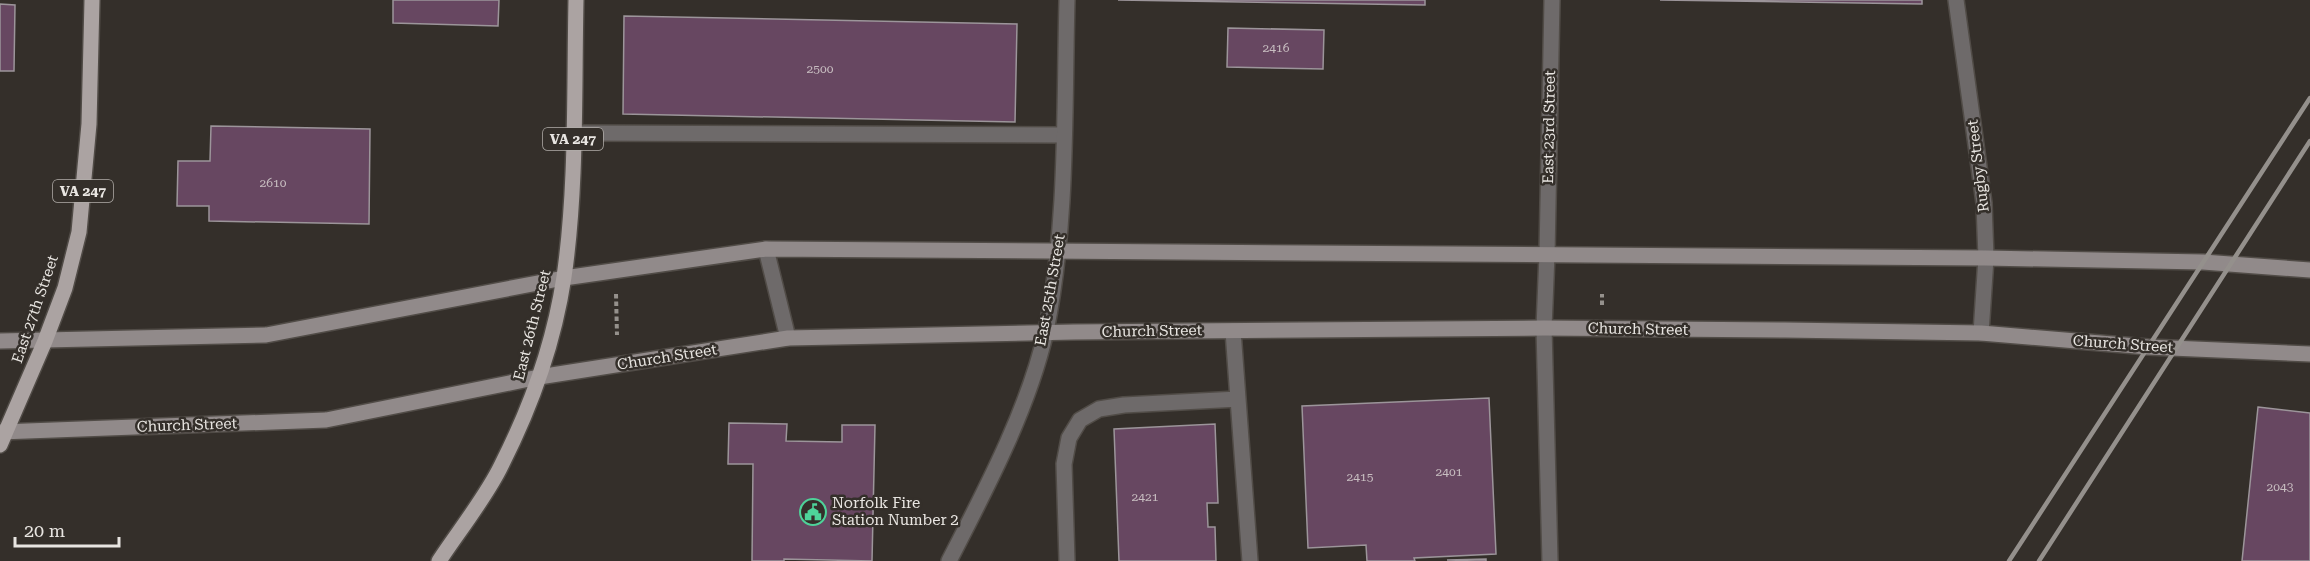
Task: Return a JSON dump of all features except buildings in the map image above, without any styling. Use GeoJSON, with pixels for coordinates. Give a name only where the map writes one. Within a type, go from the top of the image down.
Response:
{"type":"FeatureCollection","features":[{"type":"Feature","properties":{"kind":"main road","name":"East 27th Street"},"geometry":{"type":"LineString","coordinates":[[2,437],[45,341],[65,288],[79,232],[89,123],[92,0]]}},
{"type":"Feature","properties":{"kind":"main road","name":"East 26th Street"},"geometry":{"type":"LineString","coordinates":[[439,561],[500,469],[530,404],[558,308],[571,216],[576,0]]}},
{"type":"Feature","properties":{"kind":"main road"},"geometry":{"type":"LineString","coordinates":[[0,341],[266,335],[564,278],[766,249],[1986,258],[2204,262],[2310,270]]}},
{"type":"Feature","properties":{"kind":"main road","name":"Church Street"},"geometry":{"type":"LineString","coordinates":[[2,437],[326,420],[539,377],[788,338],[1045,332],[1544,328],[1981,333],[2148,347],[2310,354]]}},
{"type":"Feature","properties":{"kind":"street","name":"East 25th Street"},"geometry":{"type":"LineString","coordinates":[[949,561],[996,469],[1029,386],[1045,332],[1059,250],[1067,0]]}},
{"type":"Feature","properties":{"kind":"street","name":"East 23rd Street"},"geometry":{"type":"LineString","coordinates":[[1550,561],[1544,328],[1552,0]]}},
{"type":"Feature","properties":{"kind":"street","name":"Rugby Street"},"geometry":{"type":"LineString","coordinates":[[1958,0],[1984,203],[1986,258],[1981,333]]}},
{"type":"Feature","properties":{"kind":"street"},"geometry":{"type":"LineString","coordinates":[[573,133],[1064,135]]}},
{"type":"Feature","properties":{"kind":"street"},"geometry":{"type":"LineString","coordinates":[[766,249],[788,338]]}},
{"type":"Feature","properties":{"kind":"street"},"geometry":{"type":"LineString","coordinates":[[1233,331],[1250,561]]}},
{"type":"Feature","properties":{"kind":"street"},"geometry":{"type":"LineString","coordinates":[[1067,561],[1064,464],[1069,438],[1080,420],[1099,409],[1124,405],[1238,399]]}},
{"type":"Feature","properties":{"kind":"path"},"geometry":{"type":"LineString","coordinates":[[616,294],[618,335]]}},
{"type":"Feature","properties":{"kind":"railway"},"geometry":{"type":"LineString","coordinates":[[2009,561],[2310,98]]}},
{"type":"Feature","properties":{"kind":"railway"},"geometry":{"type":"LineString","coordinates":[[2039,561],[2310,141]]}},
{"type":"Feature","properties":{"kind":"place","name":"Norfolk Fire Station Number 2"},"geometry":{"type":"Point","coordinates":[813,512]}}]}
